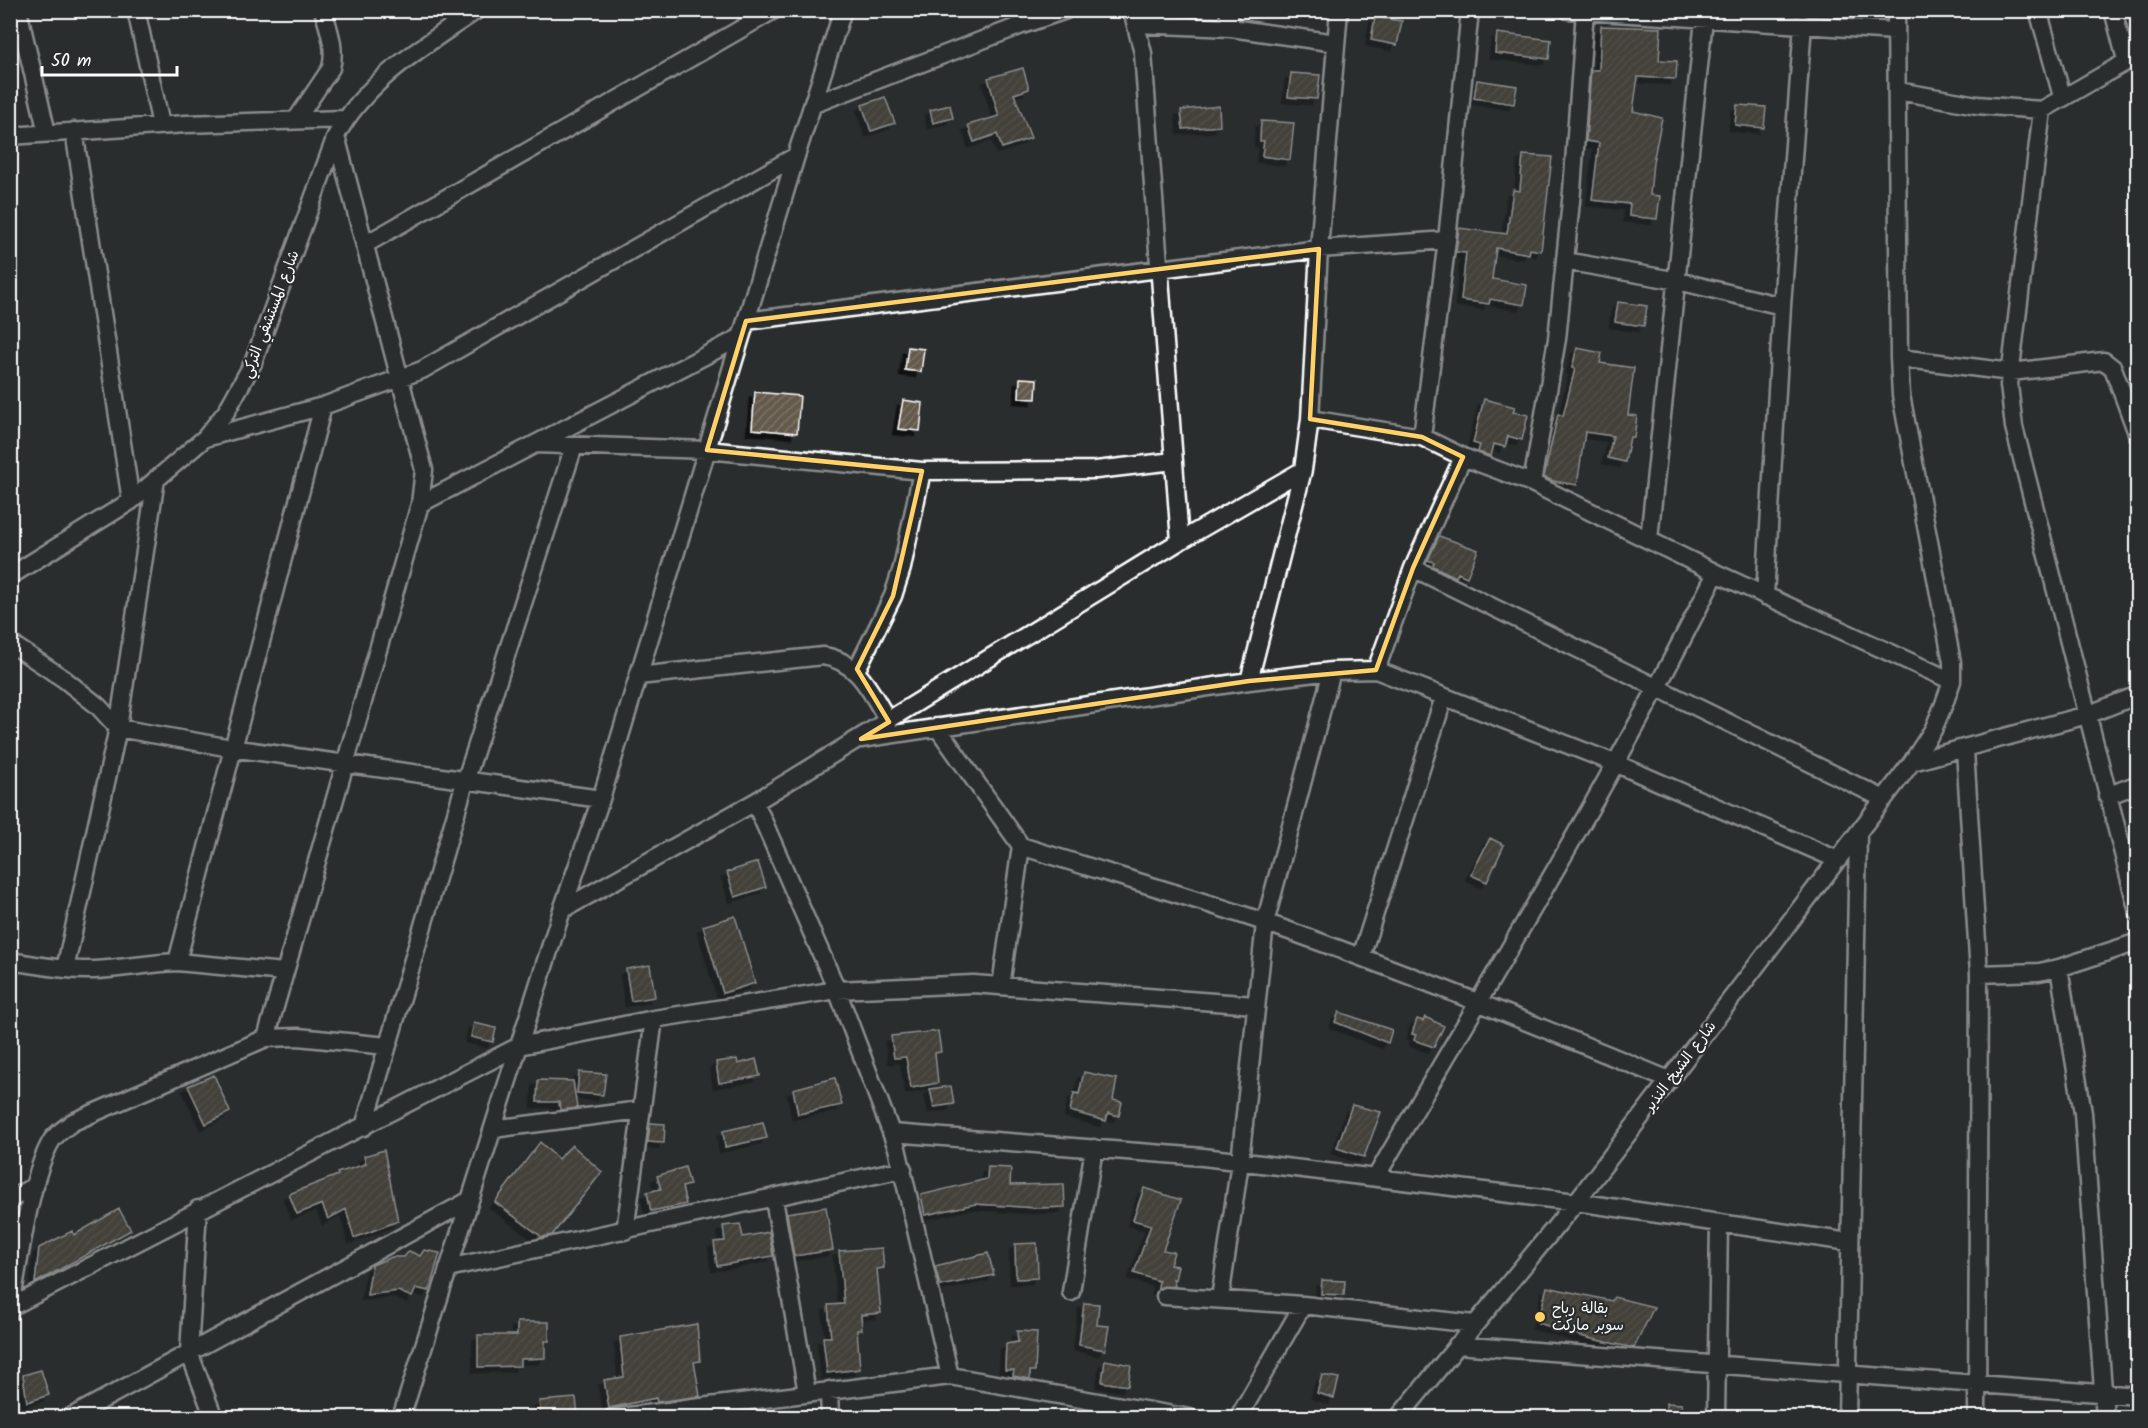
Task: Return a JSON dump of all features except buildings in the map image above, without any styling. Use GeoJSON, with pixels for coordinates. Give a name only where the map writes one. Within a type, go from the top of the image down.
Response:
{"type":"FeatureCollection","features":[{"type":"Feature","properties":{"kind":"street"},"geometry":{"type":"LineString","coordinates":[[18,10],[47,133]]}},
{"type":"Feature","properties":{"kind":"street"},"geometry":{"type":"LineString","coordinates":[[136,10],[162,125]]}},
{"type":"Feature","properties":{"kind":"street"},"geometry":{"type":"LineString","coordinates":[[296,120],[331,68],[333,43],[323,10]]}},
{"type":"Feature","properties":{"kind":"street","name":"شارع المستشفي التركي"},"geometry":{"type":"LineString","coordinates":[[10,576],[131,501],[205,438],[226,412],[253,363],[336,136],[345,119],[393,70],[477,10]]}},
{"type":"Feature","properties":{"kind":"street"},"geometry":{"type":"LineString","coordinates":[[366,244],[774,10]]}},
{"type":"Feature","properties":{"kind":"street"},"geometry":{"type":"LineString","coordinates":[[401,1418],[562,910],[601,799],[796,156],[843,10]]}},
{"type":"Feature","properties":{"kind":"street"},"geometry":{"type":"LineString","coordinates":[[814,104],[1020,18],[1066,10]]}},
{"type":"Feature","properties":{"kind":"street"},"geometry":{"type":"LineString","coordinates":[[1228,10],[1231,28]]}},
{"type":"Feature","properties":{"kind":"street"},"geometry":{"type":"LineString","coordinates":[[1249,681],[1303,470],[1310,419],[1318,249],[1339,10]]}},
{"type":"Feature","properties":{"kind":"street"},"geometry":{"type":"LineString","coordinates":[[1422,437],[1447,240],[1470,10]]}},
{"type":"Feature","properties":{"kind":"street"},"geometry":{"type":"LineString","coordinates":[[1310,419],[1422,437],[1463,458],[1532,483],[1716,573],[1952,681],[1949,642],[1907,434],[1899,358],[1896,10]]}},
{"type":"Feature","properties":{"kind":"street"},"geometry":{"type":"LineString","coordinates":[[2038,10],[2062,96]]}},
{"type":"Feature","properties":{"kind":"street"},"geometry":{"type":"LineString","coordinates":[[1898,91],[1977,105],[2042,110],[2062,96],[2132,57],[2113,10]]}},
{"type":"Feature","properties":{"kind":"street"},"geometry":{"type":"LineString","coordinates":[[1532,483],[1551,382],[1565,261],[1579,11],[1705,14],[1895,32]]}},
{"type":"Feature","properties":{"kind":"street"},"geometry":{"type":"LineString","coordinates":[[1649,539],[1705,14]]}},
{"type":"Feature","properties":{"kind":"street"},"geometry":{"type":"LineString","coordinates":[[1180,541],[1157,269],[1145,84],[1135,17],[1336,43]]}},
{"type":"Feature","properties":{"kind":"street"},"geometry":{"type":"LineString","coordinates":[[1765,596],[1782,306],[1803,24]]}},
{"type":"Feature","properties":{"kind":"street"},"geometry":{"type":"LineString","coordinates":[[2042,110],[2011,372],[2010,403],[2014,427],[2138,912]]}},
{"type":"Feature","properties":{"kind":"street"},"geometry":{"type":"LineString","coordinates":[[10,136],[162,125],[345,119]]}},
{"type":"Feature","properties":{"kind":"street"},"geometry":{"type":"LineString","coordinates":[[74,131],[131,501]]}},
{"type":"Feature","properties":{"kind":"street"},"geometry":{"type":"LineString","coordinates":[[266,1038],[420,504],[424,470],[402,379],[336,136]]}},
{"type":"Feature","properties":{"kind":"street"},"geometry":{"type":"LineString","coordinates":[[205,438],[323,406],[402,379],[433,364],[796,156]]}},
{"type":"Feature","properties":{"kind":"street"},"geometry":{"type":"LineString","coordinates":[[420,504],[535,444],[744,329],[1157,269],[1318,249],[1447,240]]}},
{"type":"Feature","properties":{"kind":"street"},"geometry":{"type":"LineString","coordinates":[[1565,261],[1678,281],[1782,306]]}},
{"type":"Feature","properties":{"kind":"street"},"geometry":{"type":"LineString","coordinates":[[1899,358],[2011,372],[2104,361],[2113,368],[2138,436]]}},
{"type":"Feature","properties":{"kind":"street"},"geometry":{"type":"LineString","coordinates":[[177,962],[231,748],[323,406]]}},
{"type":"Feature","properties":{"kind":"street"},"geometry":{"type":"LineString","coordinates":[[535,444],[707,450],[922,471],[1096,470],[1174,461]]}},
{"type":"Feature","properties":{"kind":"street"},"geometry":{"type":"LineString","coordinates":[[364,1127],[466,779],[573,446]]}},
{"type":"Feature","properties":{"kind":"street"},"geometry":{"type":"LineString","coordinates":[[1376,670],[1413,568],[1463,458]]}},
{"type":"Feature","properties":{"kind":"street"},"geometry":{"type":"LineString","coordinates":[[562,910],[861,740],[1180,541],[1303,470]]}},
{"type":"Feature","properties":{"kind":"street"},"geometry":{"type":"LineString","coordinates":[[856,669],[899,577],[922,471]]}},
{"type":"Feature","properties":{"kind":"street"},"geometry":{"type":"LineString","coordinates":[[65,969],[118,728],[156,479]]}},
{"type":"Feature","properties":{"kind":"street"},"geometry":{"type":"LineString","coordinates":[[1413,568],[1884,799]]}},
{"type":"Feature","properties":{"kind":"street"},"geometry":{"type":"LineString","coordinates":[[1376,1177],[1617,764],[1659,689],[1716,573]]}},
{"type":"Feature","properties":{"kind":"street"},"geometry":{"type":"LineString","coordinates":[[10,644],[64,678],[98,706],[118,728],[231,748],[601,799]]}},
{"type":"Feature","properties":{"kind":"street"},"geometry":{"type":"LineString","coordinates":[[638,676],[823,656],[837,658],[856,669],[889,722]]}},
{"type":"Feature","properties":{"kind":"street"},"geometry":{"type":"LineString","coordinates":[[861,740],[1249,681],[1332,671],[1376,670],[1617,764],[1838,860]]}},
{"type":"Feature","properties":{"kind":"street"},"geometry":{"type":"LineString","coordinates":[[1220,1299],[1240,1162],[1265,923],[1332,671]]}},
{"type":"Feature","properties":{"kind":"street","name":"شارع الشيخ النذير"},"geometry":{"type":"LineString","coordinates":[[1398,1418],[1576,1202],[1858,835],[1933,730],[1952,681]]}},
{"type":"Feature","properties":{"kind":"street"},"geometry":{"type":"LineString","coordinates":[[1912,762],[1965,750],[2087,715],[2138,695]]}},
{"type":"Feature","properties":{"kind":"street"},"geometry":{"type":"LineString","coordinates":[[1361,957],[1444,697]]}},
{"type":"Feature","properties":{"kind":"street"},"geometry":{"type":"LineString","coordinates":[[937,727],[1021,846],[1265,923],[1361,957],[1478,1001],[1669,1080]]}},
{"type":"Feature","properties":{"kind":"street"},"geometry":{"type":"LineString","coordinates":[[1965,750],[1979,974],[1977,1418]]}},
{"type":"Feature","properties":{"kind":"street"},"geometry":{"type":"LineString","coordinates":[[2107,796],[2138,784]]}},
{"type":"Feature","properties":{"kind":"street"},"geometry":{"type":"LineString","coordinates":[[755,802],[837,990],[892,1133],[903,1169],[950,1376]]}},
{"type":"Feature","properties":{"kind":"street"},"geometry":{"type":"LineString","coordinates":[[1847,1418],[1858,835]]}},
{"type":"Feature","properties":{"kind":"street"},"geometry":{"type":"LineString","coordinates":[[1001,986],[1021,846]]}},
{"type":"Feature","properties":{"kind":"street"},"geometry":{"type":"LineString","coordinates":[[1979,974],[2039,972],[2059,968],[2138,942]]}},
{"type":"Feature","properties":{"kind":"street"},"geometry":{"type":"LineString","coordinates":[[10,961],[65,969],[95,970],[177,962],[284,972]]}},
{"type":"Feature","properties":{"kind":"street"},"geometry":{"type":"LineString","coordinates":[[2059,968],[2083,1113],[2105,1418]]}},
{"type":"Feature","properties":{"kind":"street"},"geometry":{"type":"LineString","coordinates":[[11,1307],[519,1046],[654,1019],[837,990],[973,984],[1256,1005]]}},
{"type":"Feature","properties":{"kind":"street"},"geometry":{"type":"LineString","coordinates":[[625,1231],[639,1110],[654,1019]]}},
{"type":"Feature","properties":{"kind":"street"},"geometry":{"type":"LineString","coordinates":[[10,1311],[35,1186],[51,1142],[59,1132],[73,1122],[266,1038],[298,1037],[387,1046]]}},
{"type":"Feature","properties":{"kind":"street"},"geometry":{"type":"LineString","coordinates":[[493,1129],[639,1110]]}},
{"type":"Feature","properties":{"kind":"street"},"geometry":{"type":"LineString","coordinates":[[892,1133],[1094,1148],[1376,1177],[1576,1202],[1850,1242]]}},
{"type":"Feature","properties":{"kind":"street"},"geometry":{"type":"LineString","coordinates":[[1071,1292],[1094,1148]]}},
{"type":"Feature","properties":{"kind":"street"},"geometry":{"type":"LineString","coordinates":[[448,1268],[774,1199],[903,1169]]}},
{"type":"Feature","properties":{"kind":"street"},"geometry":{"type":"LineString","coordinates":[[10,1199],[35,1186]]}},
{"type":"Feature","properties":{"kind":"street"},"geometry":{"type":"LineString","coordinates":[[774,1199],[807,1393]]}},
{"type":"Feature","properties":{"kind":"street"},"geometry":{"type":"LineString","coordinates":[[69,1418],[470,1200]]}},
{"type":"Feature","properties":{"kind":"street"},"geometry":{"type":"LineString","coordinates":[[198,1209],[189,1352],[214,1418]]}},
{"type":"Feature","properties":{"kind":"street"},"geometry":{"type":"LineString","coordinates":[[1716,1418],[1719,1223]]}},
{"type":"Feature","properties":{"kind":"street"},"geometry":{"type":"LineString","coordinates":[[1165,1296],[1303,1305],[1474,1324]]}},
{"type":"Feature","properties":{"kind":"street"},"geometry":{"type":"LineString","coordinates":[[1238,1418],[1303,1305]]}},
{"type":"Feature","properties":{"kind":"street"},"geometry":{"type":"LineString","coordinates":[[1457,1345],[2138,1396]]}},
{"type":"Feature","properties":{"kind":"street"},"geometry":{"type":"LineString","coordinates":[[612,1418],[950,1376],[1190,1418]]}},
{"type":"Feature","properties":{"kind":"street"},"geometry":{"type":"LineString","coordinates":[[829,1390],[830,1418]]}},
{"type":"Feature","properties":{"kind":"highlighted area"},"geometry":{"type":"Polygon","coordinates":[[[1319,249],[1310,419],[1422,437],[1463,457],[1413,568],[1376,670],[1249,681],[861,739],[889,722],[857,669],[893,596],[922,471],[707,450],[746,321],[1319,249]]]}},
{"type":"Feature","properties":{"kind":"place","name":"بقالة رباح سوبر ماركت"},"geometry":{"type":"Point","coordinates":[1540,1317]}}]}
